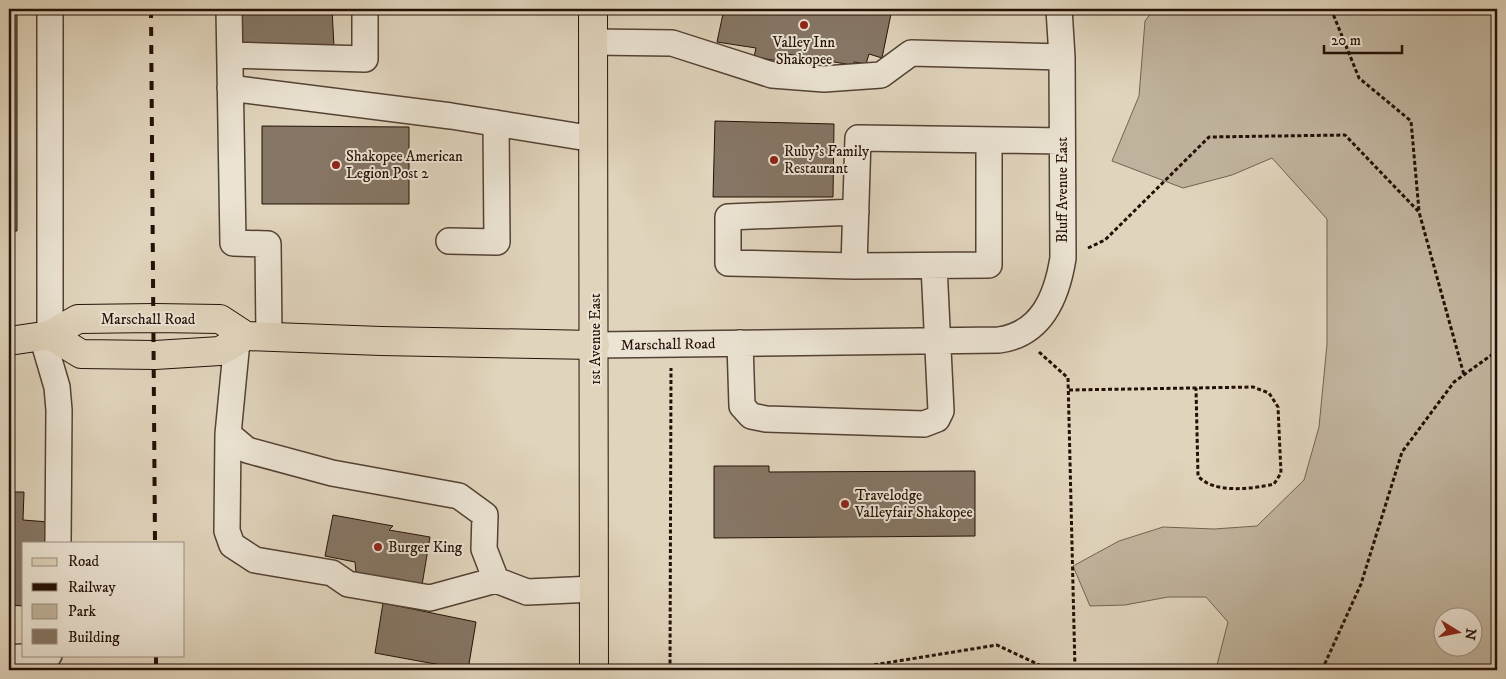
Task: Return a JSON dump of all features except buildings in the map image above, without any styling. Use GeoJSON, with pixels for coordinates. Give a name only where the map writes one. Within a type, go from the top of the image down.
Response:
{"type":"FeatureCollection","features":[{"type":"Feature","properties":{"kind":"main road","name":"1st Avenue East"},"geometry":{"type":"LineString","coordinates":[[593,9],[594,670]]}},
{"type":"Feature","properties":{"kind":"main road","name":"Marschall Road"},"geometry":{"type":"LineString","coordinates":[[9,341],[46,336],[78,318],[220,319],[251,338]]}},
{"type":"Feature","properties":{"kind":"main road","name":"Marschall Road"},"geometry":{"type":"LineString","coordinates":[[46,336],[81,354],[155,355],[220,351],[251,338],[391,342],[595,344]]}},
{"type":"Feature","properties":{"kind":"street"},"geometry":{"type":"LineString","coordinates":[[50,9],[46,336],[57,387],[59,410],[58,542]]}},
{"type":"Feature","properties":{"kind":"street"},"geometry":{"type":"LineString","coordinates":[[229,9],[233,244],[268,244],[251,338],[228,434],[228,531],[232,545],[255,560],[332,573],[348,584],[430,598],[496,580],[527,592],[594,590]]}},
{"type":"Feature","properties":{"kind":"street"},"geometry":{"type":"LineString","coordinates":[[230,55],[365,59],[365,9]]}},
{"type":"Feature","properties":{"kind":"street","name":"Bluff Avenue East"},"geometry":{"type":"LineString","coordinates":[[1009,337],[1034,326],[1050,305],[1058,284],[1063,258],[1062,57],[1059,9]]}},
{"type":"Feature","properties":{"kind":"street"},"geometry":{"type":"LineString","coordinates":[[593,42],[672,43],[772,75],[824,79],[882,74],[911,53],[1062,57]]}},
{"type":"Feature","properties":{"kind":"street"},"geometry":{"type":"LineString","coordinates":[[230,88],[496,123],[594,139]]}},
{"type":"Feature","properties":{"kind":"street"},"geometry":{"type":"LineString","coordinates":[[449,241],[497,242],[496,123]]}},
{"type":"Feature","properties":{"kind":"street"},"geometry":{"type":"LineString","coordinates":[[854,266],[858,138],[1062,140]]}},
{"type":"Feature","properties":{"kind":"street"},"geometry":{"type":"LineString","coordinates":[[856,212],[728,217],[728,263],[854,266],[989,265],[989,140]]}},
{"type":"Feature","properties":{"kind":"street"},"geometry":{"type":"LineString","coordinates":[[740,343],[742,406],[751,416],[766,419],[924,424],[937,419],[941,411],[934,266]]}},
{"type":"Feature","properties":{"kind":"street","name":"Marschall Road"},"geometry":{"type":"LineString","coordinates":[[595,344],[938,341],[1009,337]]}},
{"type":"Feature","properties":{"kind":"street"},"geometry":{"type":"LineString","coordinates":[[228,434],[247,450],[257,453],[332,473],[459,496],[485,515],[484,549],[496,580]]}},
{"type":"Feature","properties":{"kind":"street"},"geometry":{"type":"LineString","coordinates":[[9,658],[36,656]]}},
{"type":"Feature","properties":{"kind":"path"},"geometry":{"type":"LineString","coordinates":[[1331,9],[1359,78],[1411,121],[1419,212],[1464,375]]}},
{"type":"Feature","properties":{"kind":"path"},"geometry":{"type":"LineString","coordinates":[[1063,258],[1106,240],[1209,137],[1345,135],[1419,212]]}},
{"type":"Feature","properties":{"kind":"path"},"geometry":{"type":"LineString","coordinates":[[1009,337],[1068,378],[1076,670]]}},
{"type":"Feature","properties":{"kind":"path"},"geometry":{"type":"LineString","coordinates":[[670,670],[671,344]]}},
{"type":"Feature","properties":{"kind":"path"},"geometry":{"type":"LineString","coordinates":[[1322,670],[1361,584],[1402,452],[1454,382],[1497,351]]}},
{"type":"Feature","properties":{"kind":"path"},"geometry":{"type":"LineString","coordinates":[[1069,390],[1253,387],[1268,393],[1278,407],[1281,473],[1274,484],[1260,488],[1212,486],[1198,476],[1196,388]]}},
{"type":"Feature","properties":{"kind":"path"},"geometry":{"type":"LineString","coordinates":[[842,670],[997,645],[1050,670]]}},
{"type":"Feature","properties":{"kind":"green space"},"geometry":{"type":"Polygon","coordinates":[[[1154,9],[1497,9],[1497,670],[1211,670],[1217,665],[1228,622],[1206,597],[1168,597],[1125,605],[1090,606],[1073,566],[1119,541],[1163,527],[1214,529],[1257,526],[1304,480],[1319,427],[1327,344],[1327,219],[1272,158],[1232,175],[1183,188],[1112,161],[1139,96],[1145,21],[1154,9]]]}},
{"type":"Feature","properties":{"kind":"railway"},"geometry":{"type":"LineString","coordinates":[[151,9],[155,542]]}},
{"type":"Feature","properties":{"kind":"railway"},"geometry":{"type":"LineString","coordinates":[[156,656],[156,670]]}},
{"type":"Feature","properties":{"kind":"place","name":"Valley Inn Shakopee"},"geometry":{"type":"Point","coordinates":[804,25]}},
{"type":"Feature","properties":{"kind":"place","name":"Ruby's Family Restaurant"},"geometry":{"type":"Point","coordinates":[774,160]}},
{"type":"Feature","properties":{"kind":"place","name":"Shakopee American Legion Post 2"},"geometry":{"type":"Point","coordinates":[336,165]}},
{"type":"Feature","properties":{"kind":"place","name":"Travelodge Valleyfair Shakopee"},"geometry":{"type":"Point","coordinates":[845,504]}},
{"type":"Feature","properties":{"kind":"place","name":"Burger King"},"geometry":{"type":"Point","coordinates":[378,547]}}]}
